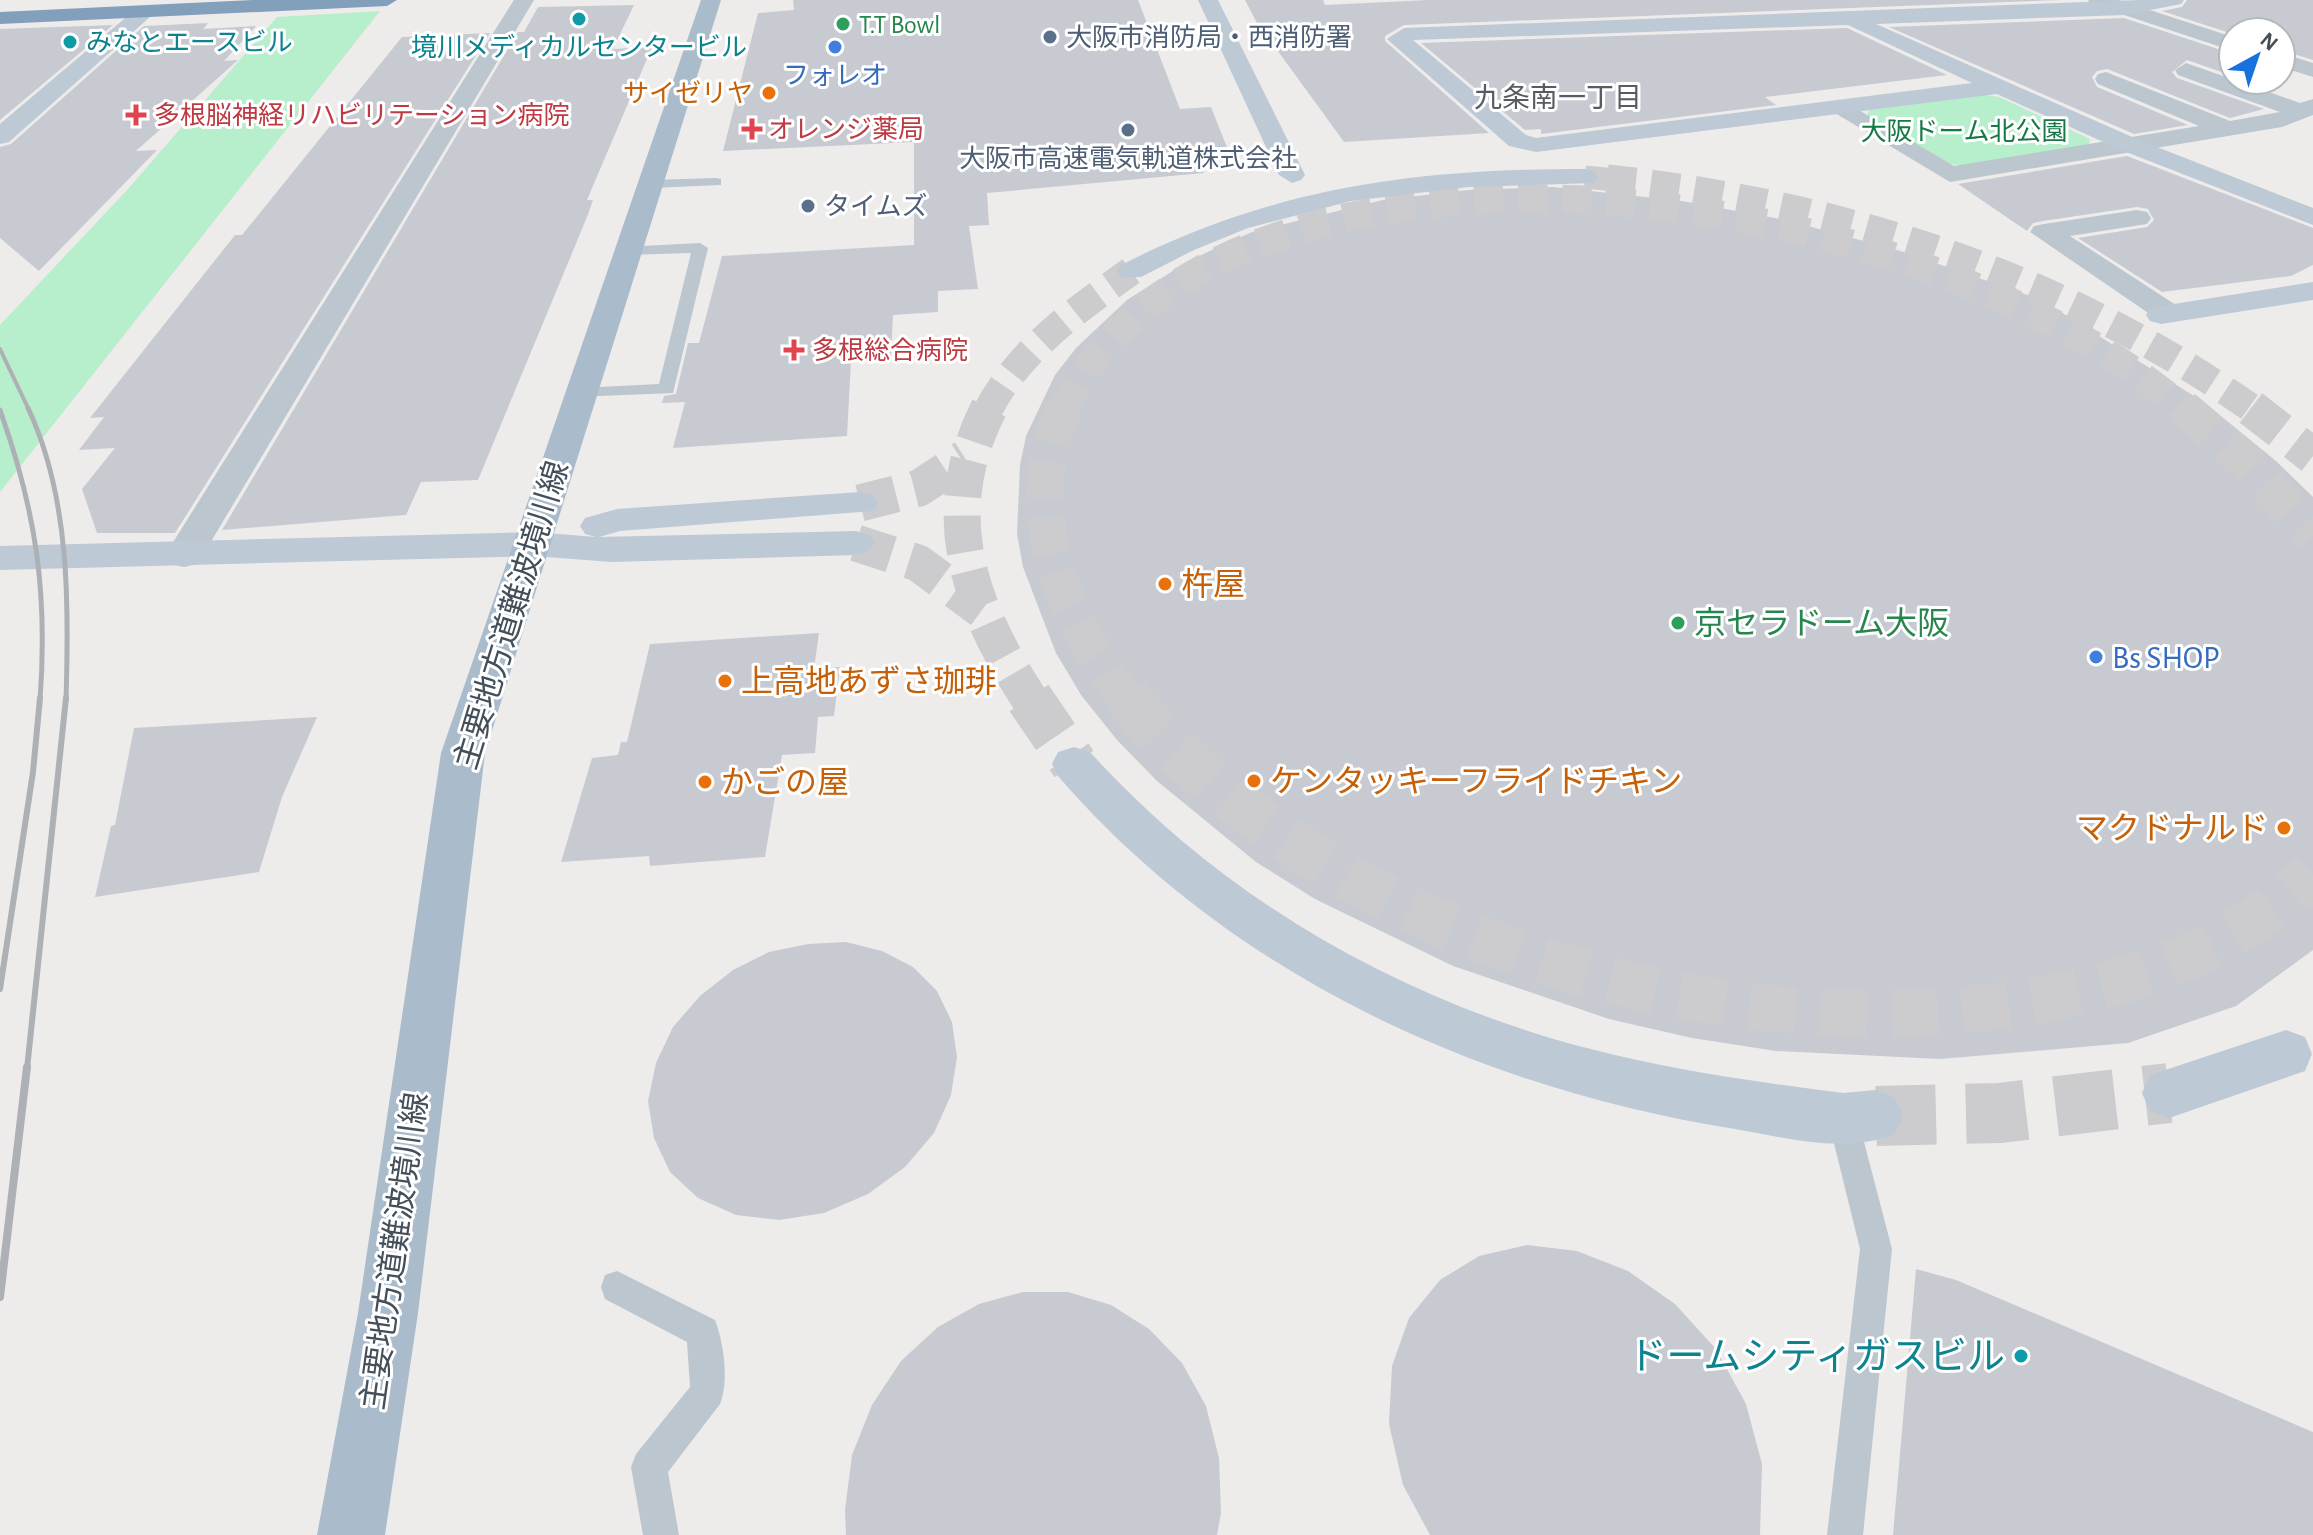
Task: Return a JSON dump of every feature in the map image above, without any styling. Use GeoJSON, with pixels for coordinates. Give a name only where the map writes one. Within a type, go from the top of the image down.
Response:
{"type":"FeatureCollection","features":[{"type":"Feature","properties":{"kind":"highway"},"geometry":{"type":"LineString","coordinates":[[0,4],[91,0]]}},
{"type":"Feature","properties":{"kind":"highway"},"geometry":{"type":"LineString","coordinates":[[0,18],[387,0]]}},
{"type":"Feature","properties":{"kind":"main road","name":"主要地方道難波境川線"},"geometry":{"type":"LineString","coordinates":[[351,1535],[388,1313],[463,753],[711,0]]}},
{"type":"Feature","properties":{"kind":"street"},"geometry":{"type":"LineString","coordinates":[[184,555],[524,0]]}},
{"type":"Feature","properties":{"kind":"street"},"geometry":{"type":"LineString","coordinates":[[1208,0],[1292,175]]}},
{"type":"Feature","properties":{"kind":"street"},"geometry":{"type":"LineString","coordinates":[[1805,0],[2130,145],[2313,217]]}},
{"type":"Feature","properties":{"kind":"street"},"geometry":{"type":"LineString","coordinates":[[2098,0],[2217,39]]}},
{"type":"Feature","properties":{"kind":"street"},"geometry":{"type":"LineString","coordinates":[[1999,87],[1536,145],[1518,141],[1398,39],[1404,34],[2125,9],[2174,0]]}},
{"type":"Feature","properties":{"kind":"street"},"geometry":{"type":"LineString","coordinates":[[1494,10],[1512,31]]}},
{"type":"Feature","properties":{"kind":"street"},"geometry":{"type":"LineString","coordinates":[[0,137],[144,12]]}},
{"type":"Feature","properties":{"kind":"street"},"geometry":{"type":"LineString","coordinates":[[2186,70],[2306,109]]}},
{"type":"Feature","properties":{"kind":"street"},"geometry":{"type":"LineString","coordinates":[[2106,79],[2225,128]]}},
{"type":"Feature","properties":{"kind":"street"},"geometry":{"type":"LineString","coordinates":[[1837,107],[1950,174],[2282,120],[2306,109]]}},
{"type":"Feature","properties":{"kind":"street"},"geometry":{"type":"LineString","coordinates":[[1292,175],[1374,187]]}},
{"type":"Feature","properties":{"kind":"street"},"geometry":{"type":"LineString","coordinates":[[1131,271],[1245,217],[1281,191],[1292,175]]}},
{"type":"Feature","properties":{"kind":"street"},"geometry":{"type":"LineString","coordinates":[[1245,217],[1374,187],[1470,177],[1585,177]]}},
{"type":"Feature","properties":{"kind":"street"},"geometry":{"type":"LineString","coordinates":[[2137,218],[2044,232],[2164,314],[2313,291]]}},
{"type":"Feature","properties":{"kind":"street"},"geometry":{"type":"LineString","coordinates":[[534,544],[617,520],[860,503]]}},
{"type":"Feature","properties":{"kind":"street"},"geometry":{"type":"LineString","coordinates":[[0,558],[534,544],[611,550],[856,543]]}},
{"type":"Feature","properties":{"kind":"street"},"geometry":{"type":"LineString","coordinates":[[1074,764],[1136,831],[1190,878],[1295,948],[1461,1029],[1552,1061],[1644,1087],[1859,1117]]}},
{"type":"Feature","properties":{"kind":"street"},"geometry":{"type":"LineString","coordinates":[[2169,1093],[2286,1054]]}},
{"type":"Feature","properties":{"kind":"lane"},"geometry":{"type":"LineString","coordinates":[[651,184],[716,182]]}},
{"type":"Feature","properties":{"kind":"lane"},"geometry":{"type":"LineString","coordinates":[[581,393],[667,389],[700,248],[627,250]]}},
{"type":"Feature","properties":{"kind":"lane"},"geometry":{"type":"LineString","coordinates":[[1845,1535],[1876,1249],[1859,1117]]}},
{"type":"Feature","properties":{"kind":"lane"},"geometry":{"type":"LineString","coordinates":[[617,1287],[703,1332],[708,1392],[649,1467],[661,1535]]}},
{"type":"Feature","properties":{"kind":"green space"},"geometry":{"type":"Polygon","coordinates":[[[380,11],[0,492],[0,325],[128,189],[277,17],[380,11]]]}},
{"type":"Feature","properties":{"kind":"green space","name":"大阪ドーム北公園"},"geometry":{"type":"Polygon","coordinates":[[[1980,94],[1999,97],[2090,139],[2089,145],[1960,166],[1942,162],[1867,115],[1869,110],[1980,94]]]}},
{"type":"Feature","properties":{"kind":"building"},"geometry":{"type":"Polygon","coordinates":[[[793,0],[1138,0],[1180,109],[1211,107],[1228,150],[1187,153],[1204,173],[987,193],[989,225],[969,226],[978,289],[938,291],[938,312],[893,315],[891,357],[851,360],[847,436],[673,448],[685,402],[662,403],[664,396],[676,394],[688,343],[699,343],[722,256],[914,245],[914,142],[723,151],[758,13],[794,10],[793,0]]]}},
{"type":"Feature","properties":{"kind":"building"},"geometry":{"type":"Polygon","coordinates":[[[1245,0],[1323,0],[1325,5],[1428,0],[2061,0],[1404,25],[1385,36],[1385,41],[1489,133],[1344,142],[1275,47],[1270,48],[1245,0]]]}},
{"type":"Feature","properties":{"kind":"building"},"geometry":{"type":"Polygon","coordinates":[[[2187,0],[2313,0],[2313,60],[2297,55],[2297,16],[2217,16],[2217,29],[2162,11],[2182,7],[2187,0]]]}},
{"type":"Feature","properties":{"kind":"building"},"geometry":{"type":"Polygon","coordinates":[[[634,5],[613,49],[652,47],[587,200],[593,200],[587,217],[478,480],[421,482],[406,515],[222,530],[518,32],[524,32],[538,7],[634,5]]]}},
{"type":"Feature","properties":{"kind":"building"},"geometry":{"type":"Polygon","coordinates":[[[2124,18],[2217,49],[2217,70],[2187,60],[2172,72],[2177,78],[2217,92],[2217,96],[2228,96],[2264,109],[2230,118],[2107,69],[2097,71],[2092,77],[2097,87],[2188,125],[2134,134],[1889,27],[2124,18]]]}},
{"type":"Feature","properties":{"kind":"building"},"geometry":{"type":"Polygon","coordinates":[[[208,23],[203,29],[256,26],[224,61],[238,60],[136,151],[157,150],[39,271],[0,238],[0,147],[11,144],[144,26],[208,23]]]}},
{"type":"Feature","properties":{"kind":"building"},"geometry":{"type":"Polygon","coordinates":[[[113,25],[0,120],[0,29],[113,25]]]}},
{"type":"Feature","properties":{"kind":"building"},"geometry":{"type":"Polygon","coordinates":[[[1847,28],[1947,75],[1765,97],[1776,105],[1541,134],[1541,129],[1525,130],[1421,43],[1847,28]]]}},
{"type":"Feature","properties":{"kind":"building"},"geometry":{"type":"Polygon","coordinates":[[[490,33],[175,533],[97,533],[82,489],[115,448],[79,450],[104,417],[90,418],[235,235],[242,235],[402,37],[490,33]]]}},
{"type":"Feature","properties":{"kind":"building"},"geometry":{"type":"Polygon","coordinates":[[[2127,156],[2313,228],[2313,265],[2291,276],[2162,292],[2078,238],[2147,227],[2154,220],[2148,209],[2137,207],[2043,221],[2033,223],[2027,231],[1958,184],[2127,156]]]}},
{"type":"Feature","properties":{"kind":"building","name":"京セラドーム大阪"},"geometry":{"type":"Polygon","coordinates":[[[1553,187],[1682,201],[1786,220],[1904,252],[2042,300],[2205,403],[2276,461],[2313,497],[2313,950],[2236,1006],[2128,1043],[1940,1059],[1776,1051],[1692,1038],[1609,1019],[1453,966],[1315,899],[1256,862],[1157,781],[1117,740],[1081,695],[1056,653],[1023,567],[1017,534],[1020,465],[1026,436],[1055,375],[1076,348],[1127,300],[1190,260],[1252,232],[1383,200],[1468,190],[1553,187]]]}},
{"type":"Feature","properties":{"kind":"building"},"geometry":{"type":"Polygon","coordinates":[[[819,633],[814,669],[840,667],[834,716],[818,717],[815,753],[782,755],[765,857],[650,866],[649,856],[561,862],[592,758],[618,755],[621,742],[627,742],[650,644],[819,633]]]}},
{"type":"Feature","properties":{"kind":"building"},"geometry":{"type":"Polygon","coordinates":[[[317,717],[282,797],[259,872],[95,897],[111,826],[115,825],[134,728],[317,717]]]}},
{"type":"Feature","properties":{"kind":"building"},"geometry":{"type":"Polygon","coordinates":[[[846,942],[882,951],[913,967],[937,991],[952,1022],[957,1057],[951,1095],[934,1133],[905,1167],[868,1194],[824,1213],[779,1220],[736,1215],[698,1198],[670,1172],[654,1138],[648,1101],[656,1063],[673,1027],[700,996],[733,970],[769,952],[808,944],[846,942]]]}},
{"type":"Feature","properties":{"kind":"building"},"geometry":{"type":"Polygon","coordinates":[[[1527,1245],[1577,1251],[1628,1271],[1675,1304],[1716,1349],[1746,1404],[1762,1464],[1760,1535],[1430,1535],[1403,1485],[1389,1424],[1392,1366],[1409,1318],[1440,1280],[1479,1256],[1527,1245]]]}},
{"type":"Feature","properties":{"kind":"building","name":"ドームシティガスビル"},"geometry":{"type":"Polygon","coordinates":[[[1916,1269],[1956,1280],[2313,1432],[2313,1535],[1893,1535],[1916,1269]]]}},
{"type":"Feature","properties":{"kind":"building"},"geometry":{"type":"Polygon","coordinates":[[[1023,1292],[1068,1292],[1111,1305],[1149,1329],[1182,1363],[1206,1406],[1219,1458],[1221,1513],[1217,1535],[846,1535],[845,1510],[852,1455],[872,1405],[901,1361],[938,1327],[979,1304],[1023,1292]]]}},
{"type":"Feature","properties":{"kind":"tunnel"},"geometry":{"type":"LineString","coordinates":[[1585,177],[1610,179]]}},
{"type":"Feature","properties":{"kind":"tunnel"},"geometry":{"type":"LineString","coordinates":[[1610,179],[1627,181]]}},
{"type":"Feature","properties":{"kind":"tunnel"},"geometry":{"type":"LineString","coordinates":[[1610,179],[1694,190],[1779,206],[1863,227],[1946,253],[2026,284],[2105,320],[2181,362],[2251,408]]}},
{"type":"Feature","properties":{"kind":"tunnel"},"geometry":{"type":"LineString","coordinates":[[1064,408],[1079,381],[1119,330],[1170,289],[1227,257],[1257,244],[1365,214],[1485,200],[1611,202],[1740,218],[1866,248],[1985,291],[2093,345],[2185,410]]}},
{"type":"Feature","properties":{"kind":"tunnel"},"geometry":{"type":"LineString","coordinates":[[989,409],[1016,368],[1051,332],[1131,271]]}},
{"type":"Feature","properties":{"kind":"tunnel"},"geometry":{"type":"LineString","coordinates":[[1064,408],[1051,446],[1045,484],[1047,523],[1054,562],[1084,635],[1104,669],[1128,700]]}},
{"type":"Feature","properties":{"kind":"tunnel"},"geometry":{"type":"LineString","coordinates":[[2183,408],[2245,461],[2313,536]]}},
{"type":"Feature","properties":{"kind":"tunnel"},"geometry":{"type":"LineString","coordinates":[[2251,408],[2313,456]]}},
{"type":"Feature","properties":{"kind":"tunnel"},"geometry":{"type":"LineString","coordinates":[[989,409],[973,447],[964,485],[962,522],[966,558],[990,630],[1030,700]]}},
{"type":"Feature","properties":{"kind":"tunnel"},"geometry":{"type":"LineString","coordinates":[[860,503],[919,488],[965,458]]}},
{"type":"Feature","properties":{"kind":"tunnel"},"geometry":{"type":"LineString","coordinates":[[856,543],[918,563],[982,610]]}},
{"type":"Feature","properties":{"kind":"tunnel"},"geometry":{"type":"LineString","coordinates":[[1029,698],[1074,764]]}},
{"type":"Feature","properties":{"kind":"tunnel"},"geometry":{"type":"LineString","coordinates":[[1127,698],[1212,783],[1312,856],[1424,915],[1543,961],[1668,993],[1794,1010],[1918,1013],[2037,1000],[2113,983],[2185,958],[2252,923],[2313,874]]}},
{"type":"Feature","properties":{"kind":"tunnel"},"geometry":{"type":"LineString","coordinates":[[1876,1116],[1999,1113],[2169,1093]]}},
{"type":"Feature","properties":{"kind":"railway"},"geometry":{"type":"LineString","coordinates":[[0,349],[29,410]]}},
{"type":"Feature","properties":{"kind":"railway"},"geometry":{"type":"LineString","coordinates":[[28,408],[52,478],[64,552],[66,700]]}},
{"type":"Feature","properties":{"kind":"railway"},"geometry":{"type":"LineString","coordinates":[[0,410],[23,483],[36,553],[42,624],[40,700]]}},
{"type":"Feature","properties":{"kind":"railway"},"geometry":{"type":"LineString","coordinates":[[0,989],[33,772],[40,698]]}},
{"type":"Feature","properties":{"kind":"railway"},"geometry":{"type":"LineString","coordinates":[[27,1069],[66,698]]}},
{"type":"Feature","properties":{"kind":"railway"},"geometry":{"type":"LineString","coordinates":[[0,1297],[27,1067]]}},
{"type":"Feature","properties":{"kind":"place","name":"境川メディカルセンタービル"},"geometry":{"type":"Point","coordinates":[579,19]}},
{"type":"Feature","properties":{"kind":"place","name":"T.T Bowl"},"geometry":{"type":"Point","coordinates":[843,24]}},
{"type":"Feature","properties":{"kind":"place","name":"大阪市消防局・西消防署"},"geometry":{"type":"Point","coordinates":[1050,37]}},
{"type":"Feature","properties":{"kind":"place","name":"みなとエースビル"},"geometry":{"type":"Point","coordinates":[70,42]}},
{"type":"Feature","properties":{"kind":"place","name":"フォレオ"},"geometry":{"type":"Point","coordinates":[835,47]}},
{"type":"Feature","properties":{"kind":"place","name":"サイゼリヤ"},"geometry":{"type":"Point","coordinates":[769,93]}},
{"type":"Feature","properties":{"kind":"place","name":"多根脳神経リハビリテーション病院"},"geometry":{"type":"Point","coordinates":[136,115]}},
{"type":"Feature","properties":{"kind":"place","name":"オレンジ薬局"},"geometry":{"type":"Point","coordinates":[752,129]}},
{"type":"Feature","properties":{"kind":"place","name":"大阪市高速電気軌道株式会社"},"geometry":{"type":"Point","coordinates":[1128,130]}},
{"type":"Feature","properties":{"kind":"place","name":"タイムズ"},"geometry":{"type":"Point","coordinates":[808,206]}},
{"type":"Feature","properties":{"kind":"place","name":"多根総合病院"},"geometry":{"type":"Point","coordinates":[794,350]}},
{"type":"Feature","properties":{"kind":"place","name":"杵屋"},"geometry":{"type":"Point","coordinates":[1165,584]}},
{"type":"Feature","properties":{"kind":"place","name":"京セラドーム大阪"},"geometry":{"type":"Point","coordinates":[1678,623]}},
{"type":"Feature","properties":{"kind":"place","name":"Bs SHOP"},"geometry":{"type":"Point","coordinates":[2096,657]}},
{"type":"Feature","properties":{"kind":"place","name":"上高地あずさ珈琲"},"geometry":{"type":"Point","coordinates":[725,681]}},
{"type":"Feature","properties":{"kind":"place","name":"ケンタッキーフライドチキン"},"geometry":{"type":"Point","coordinates":[1254,781]}},
{"type":"Feature","properties":{"kind":"place","name":"かごの屋"},"geometry":{"type":"Point","coordinates":[705,782]}},
{"type":"Feature","properties":{"kind":"place","name":"マクドナルド"},"geometry":{"type":"Point","coordinates":[2284,828]}},
{"type":"Feature","properties":{"kind":"place","name":"ドームシティガスビル"},"geometry":{"type":"Point","coordinates":[2021,1356]}},
{"type":"Feature","properties":{"kind":"district","name":"九条南一丁目"},"geometry":{"type":"Point","coordinates":[1558,97]}}]}
